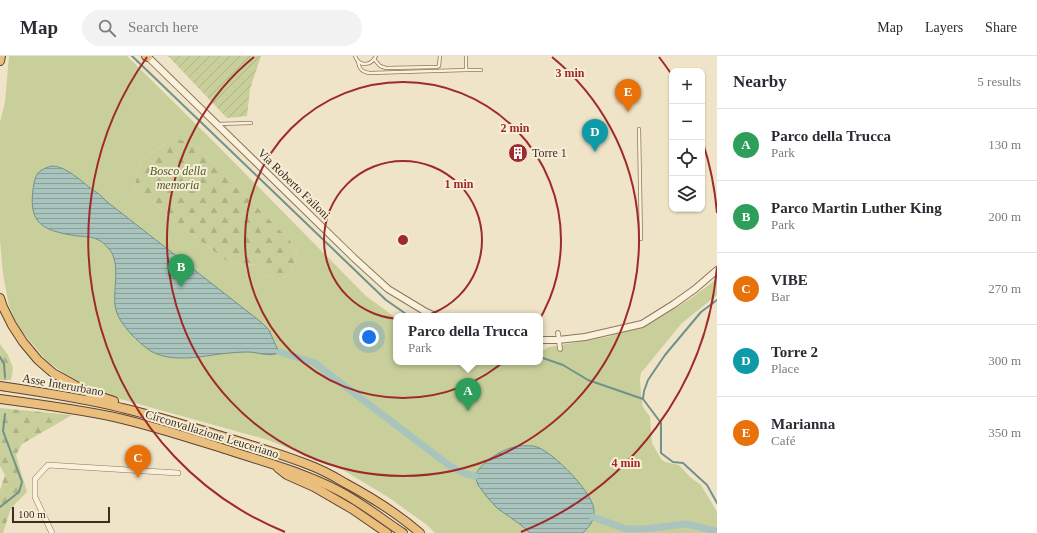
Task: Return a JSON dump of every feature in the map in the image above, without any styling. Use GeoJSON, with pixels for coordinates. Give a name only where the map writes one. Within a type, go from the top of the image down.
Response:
{"type":"FeatureCollection","features":[{"type":"Feature","properties":{"kind":"highway"},"geometry":{"type":"LineString","coordinates":[[0,61],[1,56]]}},
{"type":"Feature","properties":{"kind":"highway"},"geometry":{"type":"LineString","coordinates":[[0,298],[3,308],[12,325],[23,342],[38,360],[53,373],[89,393],[114,402],[122,408]]}},
{"type":"Feature","properties":{"kind":"highway","name":"Asse Interurbano"},"geometry":{"type":"LineString","coordinates":[[0,386],[70,397],[122,408]]}},
{"type":"Feature","properties":{"kind":"highway","name":"Circonvallazione Leuceriano"},"geometry":{"type":"LineString","coordinates":[[0,400],[49,405],[115,418],[206,443],[273,464],[296,472],[339,491],[403,533]]}},
{"type":"Feature","properties":{"kind":"highway","name":"Circonvallazione Leuceriano"},"geometry":{"type":"LineString","coordinates":[[122,408],[306,463],[333,476],[384,506],[411,525]]}},
{"type":"Feature","properties":{"kind":"highway"},"geometry":{"type":"LineString","coordinates":[[273,464],[286,475],[314,486],[352,508],[387,533]]}},
{"type":"Feature","properties":{"kind":"highway"},"geometry":{"type":"LineString","coordinates":[[411,525],[420,533]]}},
{"type":"Feature","properties":{"kind":"highway"},"geometry":{"type":"LineString","coordinates":[[411,525],[428,533]]}},
{"type":"Feature","properties":{"kind":"street","name":"Via Roberto Failoni"},"geometry":{"type":"LineString","coordinates":[[147,56],[354,258],[388,289],[428,313]]}},
{"type":"Feature","properties":{"kind":"street"},"geometry":{"type":"LineString","coordinates":[[543,339],[558,336],[585,337],[642,324],[685,296],[717,270]]}},
{"type":"Feature","properties":{"kind":"street"},"geometry":{"type":"LineString","coordinates":[[558,336],[560,349]]}},
{"type":"Feature","properties":{"kind":"street"},"geometry":{"type":"LineString","coordinates":[[52,533],[34,497],[35,479],[48,465],[178,473]]}},
{"type":"Feature","properties":{"kind":"lane"},"geometry":{"type":"LineString","coordinates":[[355,56],[360,70],[370,73],[481,70]]}},
{"type":"Feature","properties":{"kind":"lane"},"geometry":{"type":"LineString","coordinates":[[358,61],[366,64],[370,63],[375,58],[380,66],[386,68],[437,67],[440,64],[440,56]]}},
{"type":"Feature","properties":{"kind":"lane"},"geometry":{"type":"LineString","coordinates":[[466,56],[466,70]]}},
{"type":"Feature","properties":{"kind":"lane"},"geometry":{"type":"LineString","coordinates":[[217,124],[251,123]]}},
{"type":"Feature","properties":{"kind":"lane"},"geometry":{"type":"LineString","coordinates":[[639,129],[641,239]]}},
{"type":"Feature","properties":{"kind":"green space"},"geometry":{"type":"Polygon","coordinates":[[[9,56],[127,56],[366,296],[393,316],[393,365],[543,365],[543,351],[549,347],[607,337],[648,325],[690,299],[717,279],[717,295],[682,323],[641,373],[640,379],[643,407],[650,417],[652,443],[661,459],[665,462],[679,465],[690,477],[701,485],[717,512],[717,533],[435,533],[427,525],[388,497],[343,470],[268,440],[99,393],[71,379],[46,360],[19,328],[9,306],[3,274],[0,241],[0,122],[5,102],[9,56]],[[175,137],[142,160],[134,186],[195,237],[228,262],[241,265],[260,264],[265,276],[273,278],[288,276],[293,268],[297,254],[290,240],[197,147],[175,137]]]}},
{"type":"Feature","properties":{"kind":"green space"},"geometry":{"type":"Polygon","coordinates":[[[168,56],[261,56],[250,89],[247,116],[227,118],[168,56]]]}},
{"type":"Feature","properties":{"kind":"green space","name":"Bosco della memoria"},"geometry":{"type":"Polygon","coordinates":[[[175,137],[197,147],[290,240],[297,254],[293,268],[288,276],[273,278],[265,276],[260,264],[241,265],[228,262],[195,237],[134,186],[142,160],[175,137]]]}},
{"type":"Feature","properties":{"kind":"green space"},"geometry":{"type":"Polygon","coordinates":[[[0,344],[8,355],[13,368],[11,380],[0,380],[0,344]]]}},
{"type":"Feature","properties":{"kind":"green space"},"geometry":{"type":"Polygon","coordinates":[[[0,408],[72,415],[22,444],[16,455],[27,492],[10,511],[3,533],[0,533],[0,490],[5,475],[0,466],[0,408]]]}},
{"type":"Feature","properties":{"kind":"water"},"geometry":{"type":"Polygon","coordinates":[[[52,166],[68,171],[79,179],[261,322],[269,330],[280,352],[273,355],[245,352],[175,358],[157,354],[144,346],[128,331],[117,313],[115,305],[115,261],[113,255],[105,244],[96,239],[49,229],[41,224],[35,217],[32,203],[36,176],[45,168],[52,166]]]}},
{"type":"Feature","properties":{"kind":"water"},"geometry":{"type":"Polygon","coordinates":[[[519,446],[533,446],[544,451],[563,465],[581,485],[593,505],[594,512],[591,524],[583,533],[530,533],[497,508],[478,485],[475,476],[482,465],[500,452],[519,446]]]}},
{"type":"Feature","properties":{"kind":"waterway"},"geometry":{"type":"LineString","coordinates":[[132,56],[386,300],[405,313]]}},
{"type":"Feature","properties":{"kind":"waterway"},"geometry":{"type":"LineString","coordinates":[[717,300],[701,312],[665,355],[648,380],[643,399],[661,423],[661,453],[673,462],[683,463],[707,485],[717,503]]}},
{"type":"Feature","properties":{"kind":"waterway"},"geometry":{"type":"LineString","coordinates":[[280,352],[315,363],[450,466],[463,473],[475,476]]}},
{"type":"Feature","properties":{"kind":"waterway"},"geometry":{"type":"LineString","coordinates":[[0,357],[4,364],[5,377]]}},
{"type":"Feature","properties":{"kind":"waterway"},"geometry":{"type":"LineString","coordinates":[[543,358],[563,365],[588,380],[643,399]]}},
{"type":"Feature","properties":{"kind":"waterway"},"geometry":{"type":"LineString","coordinates":[[0,507],[19,492],[22,482],[3,431],[5,414]]}},
{"type":"Feature","properties":{"kind":"waterway"},"geometry":{"type":"LineString","coordinates":[[593,517],[626,529],[644,529],[686,524],[717,531]]}},
{"type":"Feature","properties":{"kind":"place","name":"Marianna"},"geometry":{"type":"Point","coordinates":[628,112]}},
{"type":"Feature","properties":{"kind":"place","name":"Torre 2"},"geometry":{"type":"Point","coordinates":[595,152]}},
{"type":"Feature","properties":{"kind":"place","name":"Torre 1"},"geometry":{"type":"Point","coordinates":[518,153]}},
{"type":"Feature","properties":{"kind":"place","name":"Parco Martin Luther King"},"geometry":{"type":"Point","coordinates":[181,287]}},
{"type":"Feature","properties":{"kind":"place","name":"Parco della Trucca"},"geometry":{"type":"Point","coordinates":[468,411]}},
{"type":"Feature","properties":{"kind":"place","name":"VIBE"},"geometry":{"type":"Point","coordinates":[138,478]}}]}
